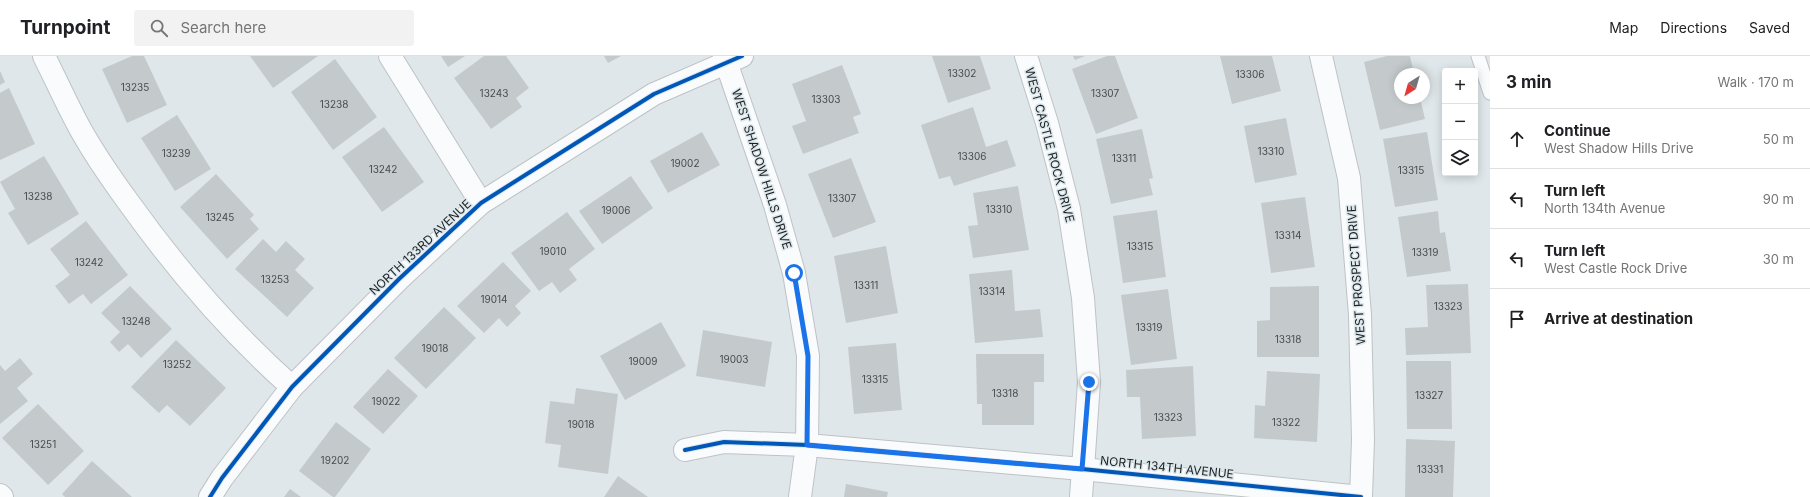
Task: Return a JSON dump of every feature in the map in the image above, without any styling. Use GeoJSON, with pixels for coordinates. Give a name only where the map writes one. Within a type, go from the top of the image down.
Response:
{"type":"FeatureCollection","features":[{"type":"Feature","properties":{"kind":"street"},"geometry":{"type":"LineString","coordinates":[[44,56],[77,122],[112,178],[149,231],[206,300],[266,364],[292,387]]}},
{"type":"Feature","properties":{"kind":"street"},"geometry":{"type":"LineString","coordinates":[[390,56],[480,203]]}},
{"type":"Feature","properties":{"kind":"street","name":"WEST CASTLE ROCK DRIVE"},"geometry":{"type":"LineString","coordinates":[[1026,56],[1069,209],[1083,298],[1089,382],[1081,497]]}},
{"type":"Feature","properties":{"kind":"street","name":"WEST PROSPECT DRIVE"},"geometry":{"type":"LineString","coordinates":[[1321,56],[1349,178],[1360,315],[1362,440],[1361,497]]}},
{"type":"Feature","properties":{"kind":"street","name":"NORTH 133RD AVENUE"},"geometry":{"type":"LineString","coordinates":[[210,497],[222,478],[292,387],[399,279],[480,203],[654,94],[731,58]]}},
{"type":"Feature","properties":{"kind":"street","name":"WEST SHADOW HILLS DRIVE"},"geometry":{"type":"LineString","coordinates":[[731,58],[794,273],[808,356],[807,445],[800,497]]}},
{"type":"Feature","properties":{"kind":"street","name":"NORTH 134TH AVENUE"},"geometry":{"type":"LineString","coordinates":[[686,450],[724,442],[807,445],[1082,469],[1361,497]]}},
{"type":"Feature","properties":{"kind":"lane"},"geometry":{"type":"LineString","coordinates":[[1478,56],[1490,94]]}},
{"type":"Feature","properties":{"kind":"building"},"geometry":{"type":"Polygon","coordinates":[[[132,56],[144,56],[167,105],[127,123],[102,69],[132,56]]]}},
{"type":"Feature","properties":{"kind":"building"},"geometry":{"type":"Polygon","coordinates":[[[250,56],[318,56],[273,88],[250,56]]]}},
{"type":"Feature","properties":{"kind":"building"},"geometry":{"type":"Polygon","coordinates":[[[441,56],[465,56],[448,67],[441,56]]]}},
{"type":"Feature","properties":{"kind":"building"},"geometry":{"type":"Polygon","coordinates":[[[484,56],[506,56],[529,88],[516,98],[522,107],[491,129],[454,78],[484,56]]]}},
{"type":"Feature","properties":{"kind":"building"},"geometry":{"type":"Polygon","coordinates":[[[604,56],[621,56],[608,63],[604,56]]]}},
{"type":"Feature","properties":{"kind":"building"},"geometry":{"type":"Polygon","coordinates":[[[932,56],[980,56],[991,89],[948,103],[932,56]]]}},
{"type":"Feature","properties":{"kind":"building"},"geometry":{"type":"Polygon","coordinates":[[[1073,56],[1085,56],[1075,60],[1073,56]]]}},
{"type":"Feature","properties":{"kind":"building"},"geometry":{"type":"Polygon","coordinates":[[[1107,56],[1115,56],[1138,118],[1096,134],[1072,69],[1107,56]]]}},
{"type":"Feature","properties":{"kind":"building"},"geometry":{"type":"Polygon","coordinates":[[[1220,56],[1272,56],[1281,91],[1232,104],[1220,56]]]}},
{"type":"Feature","properties":{"kind":"building"},"geometry":{"type":"Polygon","coordinates":[[[1387,56],[1410,56],[1413,68],[1394,68],[1394,104],[1421,104],[1425,119],[1380,130],[1364,62],[1387,56]]]}},
{"type":"Feature","properties":{"kind":"building"},"geometry":{"type":"Polygon","coordinates":[[[335,59],[377,117],[333,150],[291,92],[335,59]]]}},
{"type":"Feature","properties":{"kind":"building"},"geometry":{"type":"Polygon","coordinates":[[[842,65],[861,114],[853,117],[859,133],[803,154],[792,126],[806,121],[792,84],[842,65]]]}},
{"type":"Feature","properties":{"kind":"building"},"geometry":{"type":"Polygon","coordinates":[[[0,71],[5,82],[0,85],[0,71]]]}},
{"type":"Feature","properties":{"kind":"building"},"geometry":{"type":"Polygon","coordinates":[[[9,88],[35,144],[0,160],[0,93],[9,88]]]}},
{"type":"Feature","properties":{"kind":"building"},"geometry":{"type":"Polygon","coordinates":[[[973,107],[986,147],[1007,140],[1016,166],[954,186],[950,176],[939,179],[921,125],[973,107]]]}},
{"type":"Feature","properties":{"kind":"building"},"geometry":{"type":"Polygon","coordinates":[[[177,115],[211,169],[175,191],[141,138],[177,115]]]}},
{"type":"Feature","properties":{"kind":"building"},"geometry":{"type":"Polygon","coordinates":[[[1286,118],[1297,175],[1255,183],[1244,126],[1286,118]]]}},
{"type":"Feature","properties":{"kind":"building"},"geometry":{"type":"Polygon","coordinates":[[[384,127],[424,182],[382,212],[342,157],[384,127]]]}},
{"type":"Feature","properties":{"kind":"building"},"geometry":{"type":"Polygon","coordinates":[[[1142,129],[1153,178],[1149,179],[1153,195],[1111,204],[1096,139],[1142,129]]]}},
{"type":"Feature","properties":{"kind":"building"},"geometry":{"type":"Polygon","coordinates":[[[702,132],[720,165],[668,193],[650,161],[702,132]]]}},
{"type":"Feature","properties":{"kind":"building"},"geometry":{"type":"Polygon","coordinates":[[[1427,132],[1438,200],[1395,207],[1383,139],[1427,132]]]}},
{"type":"Feature","properties":{"kind":"building"},"geometry":{"type":"Polygon","coordinates":[[[44,156],[79,214],[28,245],[8,213],[15,209],[0,182],[44,156]]]}},
{"type":"Feature","properties":{"kind":"building"},"geometry":{"type":"Polygon","coordinates":[[[851,158],[876,222],[833,238],[808,174],[851,158]]]}},
{"type":"Feature","properties":{"kind":"building"},"geometry":{"type":"Polygon","coordinates":[[[216,174],[254,215],[250,219],[259,229],[227,259],[180,207],[216,174]]]}},
{"type":"Feature","properties":{"kind":"building"},"geometry":{"type":"Polygon","coordinates":[[[631,176],[653,208],[602,244],[579,211],[631,176]]]}},
{"type":"Feature","properties":{"kind":"building"},"geometry":{"type":"Polygon","coordinates":[[[1018,186],[1029,250],[973,258],[968,226],[978,225],[973,193],[1018,186]]]}},
{"type":"Feature","properties":{"kind":"building"},"geometry":{"type":"Polygon","coordinates":[[[1305,197],[1315,267],[1271,273],[1261,203],[1305,197]]]}},
{"type":"Feature","properties":{"kind":"building"},"geometry":{"type":"Polygon","coordinates":[[[1157,210],[1166,277],[1123,283],[1113,216],[1157,210]]]}},
{"type":"Feature","properties":{"kind":"building"},"geometry":{"type":"Polygon","coordinates":[[[1438,211],[1440,233],[1445,232],[1451,271],[1407,277],[1398,217],[1438,211]]]}},
{"type":"Feature","properties":{"kind":"building"},"geometry":{"type":"Polygon","coordinates":[[[567,212],[595,249],[569,269],[577,280],[560,293],[552,282],[539,291],[511,253],[567,212]]]}},
{"type":"Feature","properties":{"kind":"building"},"geometry":{"type":"Polygon","coordinates":[[[86,221],[128,275],[91,304],[83,294],[69,304],[55,286],[70,275],[50,249],[86,221]]]}},
{"type":"Feature","properties":{"kind":"building"},"geometry":{"type":"Polygon","coordinates":[[[263,239],[276,252],[286,241],[305,259],[295,270],[314,288],[287,317],[235,269],[263,239]]]}},
{"type":"Feature","properties":{"kind":"building"},"geometry":{"type":"Polygon","coordinates":[[[886,246],[898,313],[846,323],[834,256],[886,246]]]}},
{"type":"Feature","properties":{"kind":"building"},"geometry":{"type":"Polygon","coordinates":[[[503,262],[531,291],[515,306],[521,313],[507,327],[499,318],[484,333],[457,306],[503,262]]]}},
{"type":"Feature","properties":{"kind":"building"},"geometry":{"type":"Polygon","coordinates":[[[1012,270],[1015,311],[1040,309],[1043,337],[975,343],[969,274],[1012,270]]]}},
{"type":"Feature","properties":{"kind":"building"},"geometry":{"type":"Polygon","coordinates":[[[1468,284],[1471,353],[1406,355],[1405,328],[1428,327],[1426,285],[1468,284]]]}},
{"type":"Feature","properties":{"kind":"building"},"geometry":{"type":"Polygon","coordinates":[[[130,286],[172,329],[141,358],[128,344],[119,352],[110,342],[120,332],[101,313],[130,286]]]}},
{"type":"Feature","properties":{"kind":"building"},"geometry":{"type":"Polygon","coordinates":[[[1319,286],[1319,357],[1257,357],[1257,321],[1270,320],[1270,287],[1319,286]]]}},
{"type":"Feature","properties":{"kind":"building"},"geometry":{"type":"Polygon","coordinates":[[[1168,289],[1177,359],[1131,365],[1121,295],[1168,289]]]}},
{"type":"Feature","properties":{"kind":"building"},"geometry":{"type":"Polygon","coordinates":[[[444,307],[476,338],[426,389],[394,358],[444,307]]]}},
{"type":"Feature","properties":{"kind":"building"},"geometry":{"type":"Polygon","coordinates":[[[661,322],[686,366],[625,400],[600,356],[661,322]]]}},
{"type":"Feature","properties":{"kind":"building"},"geometry":{"type":"Polygon","coordinates":[[[703,330],[772,342],[765,387],[696,376],[703,330]]]}},
{"type":"Feature","properties":{"kind":"building"},"geometry":{"type":"Polygon","coordinates":[[[176,340],[226,388],[190,426],[167,405],[159,413],[131,387],[176,340]]]}},
{"type":"Feature","properties":{"kind":"building"},"geometry":{"type":"Polygon","coordinates":[[[896,343],[902,410],[854,414],[848,347],[896,343]]]}},
{"type":"Feature","properties":{"kind":"building"},"geometry":{"type":"Polygon","coordinates":[[[976,354],[1044,354],[1044,382],[1034,382],[1034,425],[982,425],[982,404],[977,404],[976,354]]]}},
{"type":"Feature","properties":{"kind":"building"},"geometry":{"type":"Polygon","coordinates":[[[20,358],[33,374],[17,388],[28,401],[0,424],[0,365],[5,371],[20,358]]]}},
{"type":"Feature","properties":{"kind":"building"},"geometry":{"type":"Polygon","coordinates":[[[1406,361],[1451,361],[1452,429],[1407,429],[1406,361]]]}},
{"type":"Feature","properties":{"kind":"building"},"geometry":{"type":"Polygon","coordinates":[[[1193,366],[1196,436],[1142,439],[1140,397],[1127,397],[1126,370],[1193,366]]]}},
{"type":"Feature","properties":{"kind":"building"},"geometry":{"type":"Polygon","coordinates":[[[388,369],[418,396],[383,434],[353,407],[388,369]]]}},
{"type":"Feature","properties":{"kind":"building"},"geometry":{"type":"Polygon","coordinates":[[[1267,371],[1320,374],[1317,442],[1254,438],[1255,405],[1265,406],[1267,371]]]}},
{"type":"Feature","properties":{"kind":"building"},"geometry":{"type":"Polygon","coordinates":[[[576,388],[618,394],[608,474],[558,467],[561,445],[545,443],[550,401],[574,404],[576,388]]]}},
{"type":"Feature","properties":{"kind":"building"},"geometry":{"type":"Polygon","coordinates":[[[38,404],[84,451],[48,485],[2,438],[38,404]]]}},
{"type":"Feature","properties":{"kind":"building"},"geometry":{"type":"Polygon","coordinates":[[[336,422],[371,449],[335,497],[333,497],[299,471],[336,422]]]}},
{"type":"Feature","properties":{"kind":"building"},"geometry":{"type":"Polygon","coordinates":[[[1406,439],[1455,441],[1453,497],[1405,497],[1406,439]]]}},
{"type":"Feature","properties":{"kind":"building"},"geometry":{"type":"Polygon","coordinates":[[[92,461],[132,497],[65,497],[62,494],[92,461]]]}},
{"type":"Feature","properties":{"kind":"building"},"geometry":{"type":"Polygon","coordinates":[[[618,476],[648,497],[604,497],[618,476]]]}},
{"type":"Feature","properties":{"kind":"building"},"geometry":{"type":"Polygon","coordinates":[[[846,484],[888,492],[887,497],[844,497],[846,484]]]}},
{"type":"Feature","properties":{"kind":"building"},"geometry":{"type":"Polygon","coordinates":[[[290,489],[301,497],[284,497],[290,489]]]}},
{"type":"Feature","properties":{"kind":"cycle path"},"geometry":{"type":"LineString","coordinates":[[210,497],[222,478],[292,387],[399,279],[481,203],[654,94],[742,56]]}},
{"type":"Feature","properties":{"kind":"cycle path"},"geometry":{"type":"LineString","coordinates":[[685,450],[724,442],[807,445],[1082,469],[1361,497]]}},
{"type":"Feature","properties":{"kind":"route"},"geometry":{"type":"LineString","coordinates":[[794,273],[808,356],[807,445],[1082,469],[1089,382]]}}]}
